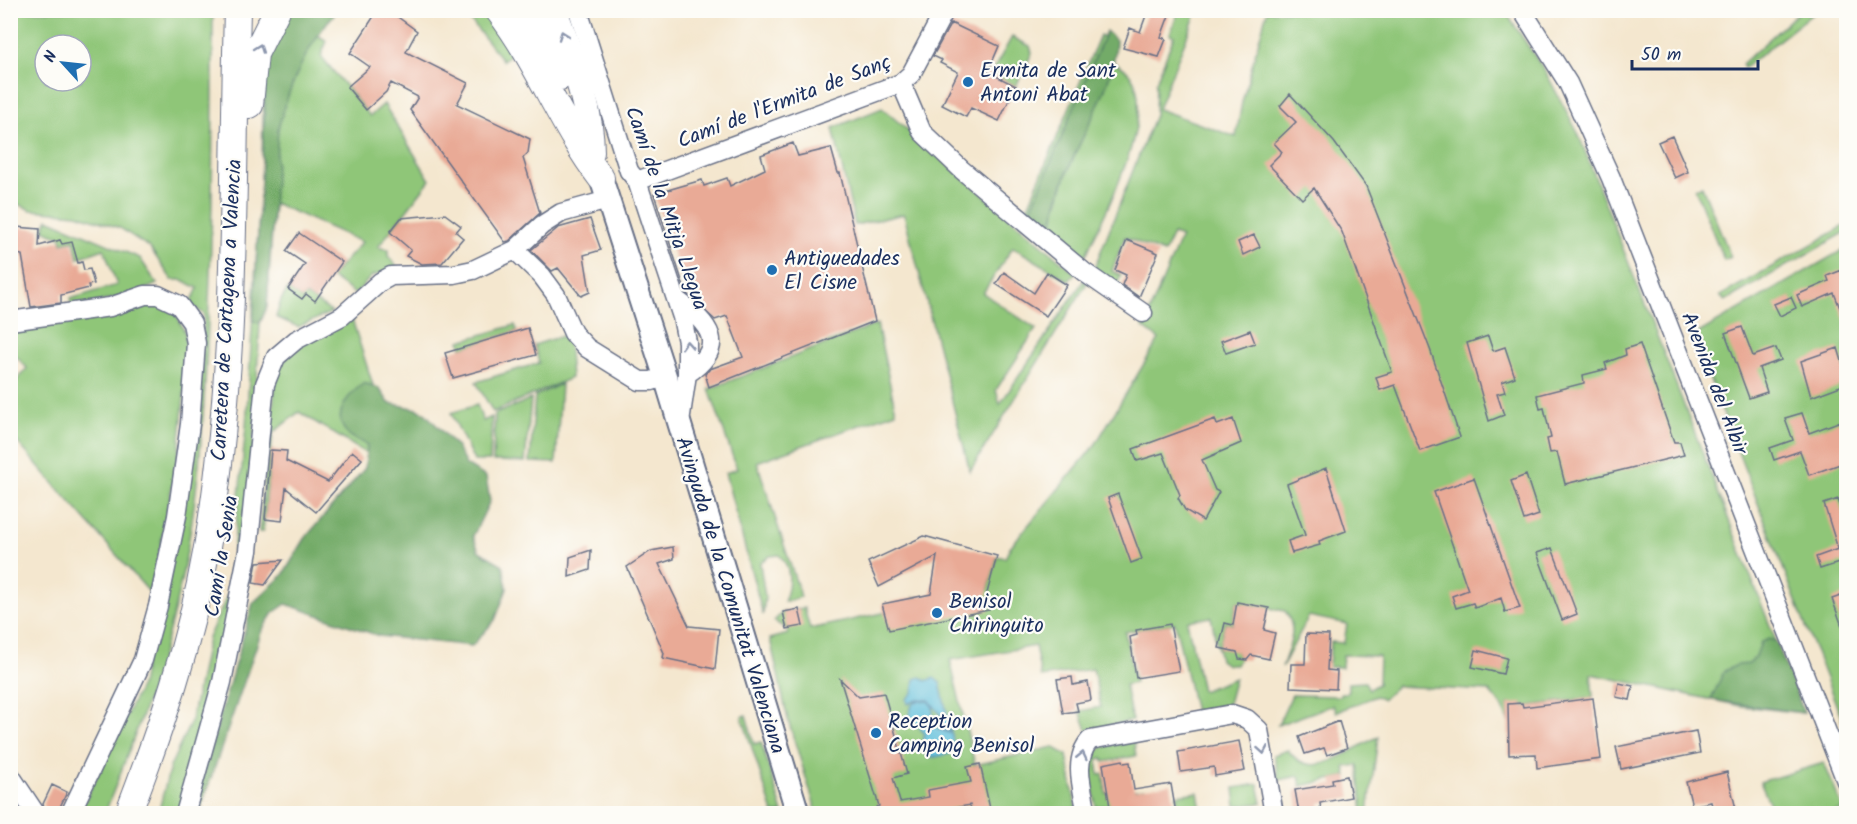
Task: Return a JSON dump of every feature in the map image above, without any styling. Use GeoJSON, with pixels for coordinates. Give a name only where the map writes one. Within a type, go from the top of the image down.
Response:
{"type":"FeatureCollection","features":[{"type":"Feature","properties":{"kind":"highway","name":"Carretera de Cartagena a Valencia"},"geometry":{"type":"LineString","coordinates":[[128,813],[174,688],[196,602],[213,512],[225,397],[237,10]]}},
{"type":"Feature","properties":{"kind":"highway"},"geometry":{"type":"LineString","coordinates":[[225,397],[236,356],[243,301],[251,91],[255,54],[277,10]]}},
{"type":"Feature","properties":{"kind":"highway"},"geometry":{"type":"LineString","coordinates":[[498,10],[532,58],[604,189]]}},
{"type":"Feature","properties":{"kind":"highway"},"geometry":{"type":"LineString","coordinates":[[528,10],[591,152],[604,189]]}},
{"type":"Feature","properties":{"kind":"highway"},"geometry":{"type":"LineString","coordinates":[[554,10],[590,123],[591,152]]}},
{"type":"Feature","properties":{"kind":"main road","name":"Avinguda de la Comunitat Valenciana"},"geometry":{"type":"LineString","coordinates":[[604,189],[676,375],[680,424],[798,813]]}},
{"type":"Feature","properties":{"kind":"street","name":"Camí de la Mitja Llegua"},"geometry":{"type":"LineString","coordinates":[[578,10],[629,171],[637,181],[677,300],[687,342],[676,375]]}},
{"type":"Feature","properties":{"kind":"street","name":"Camí de l'Ermita de Sanç"},"geometry":{"type":"LineString","coordinates":[[637,181],[901,83],[911,74],[945,10]]}},
{"type":"Feature","properties":{"kind":"street","name":"Avenida del Albir"},"geometry":{"type":"LineString","coordinates":[[1522,10],[1568,83],[1611,178],[1846,781]]}},
{"type":"Feature","properties":{"kind":"street"},"geometry":{"type":"LineString","coordinates":[[901,83],[922,132],[962,170],[1084,272],[1143,313]]}},
{"type":"Feature","properties":{"kind":"street","name":"Camí la Senia"},"geometry":{"type":"LineString","coordinates":[[185,813],[222,681],[248,551],[265,384],[276,357],[296,340],[342,316],[380,282],[391,276],[454,274],[473,270],[515,250],[542,225],[604,189]]}},
{"type":"Feature","properties":{"kind":"street"},"geometry":{"type":"LineString","coordinates":[[515,250],[542,276],[556,295],[573,333],[587,348],[640,381],[652,381],[676,375],[704,363],[712,345],[708,328],[677,300]]}},
{"type":"Feature","properties":{"kind":"street"},"geometry":{"type":"LineString","coordinates":[[10,321],[110,307],[145,296],[158,295],[179,305],[192,323],[196,344],[190,424],[177,516],[158,606],[143,660],[70,813]]}},
{"type":"Feature","properties":{"kind":"street"},"geometry":{"type":"LineString","coordinates":[[1087,813],[1080,760],[1084,747],[1090,740],[1232,714],[1247,719],[1259,730],[1274,813]]}},
{"type":"Feature","properties":{"kind":"street"},"geometry":{"type":"LineString","coordinates":[[10,775],[36,813]]}},
{"type":"Feature","properties":{"kind":"green space"},"geometry":{"type":"Polygon","coordinates":[[[11,11],[213,11],[210,276],[202,426],[193,517],[182,577],[161,660],[105,813],[79,813],[141,685],[202,364],[204,314],[190,304],[198,288],[182,280],[172,280],[150,248],[120,228],[77,214],[31,210],[11,201],[11,11]]]}},
{"type":"Feature","properties":{"kind":"green space"},"geometry":{"type":"Polygon","coordinates":[[[287,11],[337,11],[317,37],[300,66],[278,129],[267,307],[260,323],[253,321],[265,107],[264,66],[272,42],[287,11]]]}},
{"type":"Feature","properties":{"kind":"green space"},"geometry":{"type":"Polygon","coordinates":[[[337,11],[316,34],[327,41],[321,56],[370,116],[384,104],[430,180],[378,247],[389,250],[388,256],[398,268],[372,276],[355,294],[331,277],[362,242],[274,203],[267,307],[260,323],[251,487],[215,688],[179,813],[158,814],[170,767],[191,721],[208,638],[229,592],[246,427],[262,165],[264,66],[337,11]]]}},
{"type":"Feature","properties":{"kind":"green space"},"geometry":{"type":"Polygon","coordinates":[[[463,11],[486,11],[516,50],[503,61],[463,11]]]}},
{"type":"Feature","properties":{"kind":"green space"},"geometry":{"type":"Polygon","coordinates":[[[1179,11],[1197,11],[1158,109],[1236,137],[1242,102],[1267,11],[1505,11],[1546,73],[1578,133],[1804,713],[1741,706],[1591,674],[1593,697],[1529,706],[1508,704],[1509,723],[1500,704],[1489,691],[1397,686],[1383,699],[1376,696],[1336,712],[1333,705],[1278,725],[1292,695],[1341,696],[1341,693],[1348,693],[1348,683],[1365,682],[1369,689],[1378,684],[1379,656],[1343,655],[1342,667],[1329,667],[1331,642],[1344,643],[1347,624],[1309,616],[1282,667],[1292,632],[1285,611],[1237,602],[1232,625],[1225,623],[1219,648],[1237,651],[1239,659],[1236,665],[1227,665],[1220,660],[1211,617],[1187,621],[1202,691],[1235,678],[1227,707],[1195,712],[1175,623],[1125,632],[1135,683],[1125,685],[1132,721],[1087,730],[1080,711],[1101,707],[1093,669],[1041,677],[1035,646],[950,660],[975,765],[1053,747],[1067,755],[1077,813],[817,813],[788,720],[770,639],[788,634],[787,629],[774,621],[783,612],[804,608],[810,629],[915,606],[914,597],[933,598],[988,590],[997,556],[1005,558],[1011,546],[1095,445],[1159,339],[1143,327],[1181,237],[1173,234],[1164,253],[1125,237],[1112,271],[1121,275],[1117,285],[1093,271],[1155,115],[1156,82],[1174,36],[1170,34],[1179,11]]]}},
{"type":"Feature","properties":{"kind":"green space"},"geometry":{"type":"Polygon","coordinates":[[[1800,11],[1816,11],[1744,68],[1742,64],[1800,11]]]}},
{"type":"Feature","properties":{"kind":"green space"},"geometry":{"type":"Polygon","coordinates":[[[1106,31],[1116,40],[1110,74],[1104,92],[1071,162],[1049,235],[1027,219],[1106,31]]]}},
{"type":"Feature","properties":{"kind":"green space"},"geometry":{"type":"Polygon","coordinates":[[[1100,35],[1104,37],[1027,219],[959,156],[1026,211],[1100,35]]]}},
{"type":"Feature","properties":{"kind":"green space"},"geometry":{"type":"Polygon","coordinates":[[[1012,37],[1030,46],[1032,53],[1016,86],[991,74],[1012,37]]]}},
{"type":"Feature","properties":{"kind":"green space"},"geometry":{"type":"Polygon","coordinates":[[[1112,62],[1130,75],[1138,95],[1137,122],[1130,151],[1107,210],[1087,253],[1079,259],[1049,235],[1065,178],[1106,83],[1112,62]]]}},
{"type":"Feature","properties":{"kind":"green space"},"geometry":{"type":"Polygon","coordinates":[[[882,108],[1075,273],[1069,281],[1013,247],[983,293],[1036,329],[996,390],[1000,404],[1084,280],[1087,283],[970,471],[904,214],[855,225],[833,128],[882,108]]]}},
{"type":"Feature","properties":{"kind":"green space"},"geometry":{"type":"Polygon","coordinates":[[[1702,186],[1731,257],[1724,260],[1695,189],[1702,186]]]}},
{"type":"Feature","properties":{"kind":"green space"},"geometry":{"type":"Polygon","coordinates":[[[48,219],[140,258],[157,284],[139,292],[72,309],[70,299],[117,285],[104,249],[78,258],[74,240],[62,243],[61,237],[43,230],[48,219]]]}},
{"type":"Feature","properties":{"kind":"green space"},"geometry":{"type":"Polygon","coordinates":[[[1846,225],[1846,232],[1725,301],[1720,296],[1846,225]]]}},
{"type":"Feature","properties":{"kind":"green space"},"geometry":{"type":"Polygon","coordinates":[[[1846,248],[1846,730],[1693,336],[1846,248]]]}},
{"type":"Feature","properties":{"kind":"green space"},"geometry":{"type":"Polygon","coordinates":[[[288,289],[302,299],[306,295],[332,312],[298,327],[276,317],[281,300],[288,289]]]}},
{"type":"Feature","properties":{"kind":"green space"},"geometry":{"type":"Polygon","coordinates":[[[155,301],[177,315],[185,333],[187,363],[179,451],[151,594],[11,435],[11,387],[27,368],[11,351],[10,325],[155,301]]]}},
{"type":"Feature","properties":{"kind":"green space"},"geometry":{"type":"Polygon","coordinates":[[[351,316],[387,429],[367,454],[299,412],[273,433],[263,532],[259,532],[277,369],[299,344],[351,316]]]}},
{"type":"Feature","properties":{"kind":"green space"},"geometry":{"type":"Polygon","coordinates":[[[877,324],[896,412],[757,462],[801,597],[784,602],[789,584],[787,566],[779,555],[770,556],[760,563],[765,597],[763,615],[725,473],[737,469],[709,389],[877,324]]]}},
{"type":"Feature","properties":{"kind":"green space"},"geometry":{"type":"Polygon","coordinates":[[[515,325],[517,331],[462,348],[460,341],[515,325]]]}},
{"type":"Feature","properties":{"kind":"green space"},"geometry":{"type":"Polygon","coordinates":[[[562,336],[568,338],[571,378],[493,412],[476,382],[539,363],[534,345],[562,336]]]}},
{"type":"Feature","properties":{"kind":"green space"},"geometry":{"type":"Polygon","coordinates":[[[364,383],[379,388],[389,403],[418,409],[426,414],[456,446],[466,465],[486,477],[490,501],[473,536],[479,551],[503,565],[507,589],[495,620],[472,646],[379,636],[286,604],[273,613],[262,630],[199,813],[191,814],[253,603],[283,575],[306,537],[365,468],[367,445],[348,434],[340,418],[348,398],[364,383]]]}},
{"type":"Feature","properties":{"kind":"green space"},"geometry":{"type":"Polygon","coordinates":[[[561,384],[556,463],[530,462],[535,396],[561,384]]]}},
{"type":"Feature","properties":{"kind":"green space"},"geometry":{"type":"Polygon","coordinates":[[[531,399],[525,462],[493,461],[495,414],[531,399]]]}},
{"type":"Feature","properties":{"kind":"green space"},"geometry":{"type":"Polygon","coordinates":[[[477,405],[483,421],[492,417],[490,461],[474,461],[451,413],[477,405]]]}},
{"type":"Feature","properties":{"kind":"green space"},"geometry":{"type":"Polygon","coordinates":[[[1769,639],[1776,641],[1804,713],[1711,700],[1724,671],[1737,665],[1749,664],[1756,656],[1761,642],[1769,639]]]}},
{"type":"Feature","properties":{"kind":"green space"},"geometry":{"type":"Polygon","coordinates":[[[746,715],[754,744],[761,742],[783,813],[773,813],[742,717],[746,715]]]}},
{"type":"Feature","properties":{"kind":"green space"},"geometry":{"type":"Polygon","coordinates":[[[1378,737],[1368,813],[1363,813],[1358,765],[1345,767],[1347,776],[1301,786],[1299,776],[1279,780],[1274,755],[1288,750],[1298,760],[1309,764],[1320,764],[1332,761],[1378,737]]]}},
{"type":"Feature","properties":{"kind":"green space"},"geometry":{"type":"Polygon","coordinates":[[[1134,742],[1136,756],[1104,762],[1103,758],[1097,759],[1099,775],[1103,774],[1106,793],[1144,789],[1145,801],[1096,807],[1089,761],[1092,755],[1107,745],[1134,742]]]}},
{"type":"Feature","properties":{"kind":"green space"},"geometry":{"type":"Polygon","coordinates":[[[1824,763],[1843,809],[1832,813],[1774,813],[1760,782],[1824,763]]]}},
{"type":"Feature","properties":{"kind":"green space"},"geometry":{"type":"Polygon","coordinates":[[[1258,784],[1262,803],[1236,806],[1234,788],[1258,784]]]}},
{"type":"Feature","properties":{"kind":"green space"},"geometry":{"type":"Polygon","coordinates":[[[1198,792],[1201,810],[1179,813],[1177,795],[1198,792]]]}},
{"type":"Feature","properties":{"kind":"water"},"geometry":{"type":"Polygon","coordinates":[[[921,677],[926,681],[934,678],[940,683],[951,732],[940,729],[940,714],[929,700],[919,699],[908,704],[907,699],[913,693],[915,679],[921,677]]]}},
{"type":"Feature","properties":{"kind":"water"},"geometry":{"type":"Polygon","coordinates":[[[919,700],[928,701],[933,707],[933,723],[938,729],[952,734],[954,753],[930,758],[921,750],[925,734],[909,715],[912,705],[919,700]]]}},
{"type":"Feature","properties":{"kind":"building"},"geometry":{"type":"Polygon","coordinates":[[[378,10],[388,10],[417,31],[406,52],[468,83],[457,104],[530,139],[528,153],[523,158],[540,213],[509,241],[505,242],[410,110],[418,97],[391,83],[386,92],[366,110],[347,87],[370,67],[350,53],[378,10]]]}},
{"type":"Feature","properties":{"kind":"building"},"geometry":{"type":"Polygon","coordinates":[[[1148,10],[1171,10],[1161,37],[1166,39],[1159,57],[1123,48],[1130,28],[1140,32],[1148,10]]]}},
{"type":"Feature","properties":{"kind":"building"},"geometry":{"type":"Polygon","coordinates":[[[951,23],[999,46],[988,72],[1016,86],[999,121],[971,108],[966,117],[942,105],[958,72],[940,63],[942,60],[933,56],[951,23]]]}},
{"type":"Feature","properties":{"kind":"building"},"geometry":{"type":"Polygon","coordinates":[[[1290,94],[1334,142],[1366,186],[1430,349],[1460,437],[1420,451],[1395,385],[1380,390],[1376,377],[1392,372],[1342,232],[1314,188],[1302,199],[1269,165],[1282,152],[1274,143],[1296,122],[1280,106],[1290,94]]]}},
{"type":"Feature","properties":{"kind":"building"},"geometry":{"type":"Polygon","coordinates":[[[1672,136],[1688,172],[1675,178],[1658,142],[1672,136]]]}},
{"type":"Feature","properties":{"kind":"building","name":"Antiguedades El Cisne"},"geometry":{"type":"Polygon","coordinates":[[[793,143],[798,156],[831,148],[838,173],[840,173],[875,321],[709,387],[705,374],[710,369],[743,357],[727,316],[715,320],[686,293],[654,194],[702,180],[704,186],[727,178],[730,186],[765,169],[761,155],[793,143]]]}},
{"type":"Feature","properties":{"kind":"building"},"geometry":{"type":"Polygon","coordinates":[[[445,214],[461,226],[456,232],[463,238],[442,263],[422,264],[406,256],[411,250],[390,232],[401,218],[445,214]]]}},
{"type":"Feature","properties":{"kind":"building"},"geometry":{"type":"Polygon","coordinates":[[[590,219],[601,250],[584,255],[590,292],[581,296],[558,268],[552,271],[531,250],[558,228],[590,219]]]}},
{"type":"Feature","properties":{"kind":"building"},"geometry":{"type":"Polygon","coordinates":[[[16,227],[40,229],[39,246],[60,240],[62,244],[72,242],[78,263],[82,262],[84,270],[90,269],[94,284],[88,285],[89,288],[61,295],[61,303],[31,307],[22,255],[13,253],[16,227]]]}},
{"type":"Feature","properties":{"kind":"building"},"geometry":{"type":"Polygon","coordinates":[[[299,233],[342,262],[315,301],[306,294],[302,299],[288,289],[305,264],[286,251],[299,233]]]}},
{"type":"Feature","properties":{"kind":"building"},"geometry":{"type":"Polygon","coordinates":[[[1254,235],[1260,247],[1243,255],[1238,242],[1254,235]]]}},
{"type":"Feature","properties":{"kind":"building"},"geometry":{"type":"Polygon","coordinates":[[[1127,240],[1158,253],[1139,297],[1122,285],[1126,275],[1115,270],[1127,240]]]}},
{"type":"Feature","properties":{"kind":"building"},"geometry":{"type":"Polygon","coordinates":[[[1842,270],[1846,281],[1846,323],[1834,293],[1802,307],[1797,295],[1829,281],[1827,276],[1842,270]]]}},
{"type":"Feature","properties":{"kind":"building"},"geometry":{"type":"Polygon","coordinates":[[[1004,272],[1034,293],[1047,272],[1067,285],[1046,316],[996,284],[1004,272]]]}},
{"type":"Feature","properties":{"kind":"building"},"geometry":{"type":"Polygon","coordinates":[[[1791,297],[1796,308],[1780,316],[1774,304],[1791,297]]]}},
{"type":"Feature","properties":{"kind":"building"},"geometry":{"type":"Polygon","coordinates":[[[1742,327],[1753,356],[1776,348],[1781,360],[1759,368],[1767,392],[1749,398],[1725,333],[1742,327]]]}},
{"type":"Feature","properties":{"kind":"building"},"geometry":{"type":"Polygon","coordinates":[[[528,328],[536,355],[453,378],[445,353],[528,328]]]}},
{"type":"Feature","properties":{"kind":"building"},"geometry":{"type":"Polygon","coordinates":[[[1250,330],[1255,343],[1226,353],[1221,341],[1250,330]]]}},
{"type":"Feature","properties":{"kind":"building"},"geometry":{"type":"Polygon","coordinates":[[[1488,336],[1493,351],[1505,347],[1515,377],[1502,382],[1505,392],[1497,394],[1504,415],[1489,421],[1467,343],[1488,336]]]}},
{"type":"Feature","properties":{"kind":"building"},"geometry":{"type":"Polygon","coordinates":[[[1640,344],[1674,442],[1680,442],[1684,455],[1565,484],[1557,452],[1550,453],[1547,439],[1551,438],[1544,408],[1540,409],[1537,395],[1584,383],[1583,375],[1607,369],[1605,363],[1626,355],[1625,349],[1640,344]]]}},
{"type":"Feature","properties":{"kind":"building"},"geometry":{"type":"Polygon","coordinates":[[[1838,348],[1846,374],[1846,384],[1811,397],[1801,361],[1838,348]]]}},
{"type":"Feature","properties":{"kind":"building"},"geometry":{"type":"Polygon","coordinates":[[[1802,413],[1809,433],[1846,419],[1846,462],[1809,475],[1800,451],[1774,460],[1770,448],[1793,440],[1785,418],[1802,413]]]}},
{"type":"Feature","properties":{"kind":"building"},"geometry":{"type":"Polygon","coordinates":[[[1215,419],[1217,425],[1233,419],[1241,443],[1202,460],[1215,490],[1219,492],[1203,521],[1185,510],[1178,498],[1180,495],[1163,453],[1137,461],[1133,449],[1215,419]]]}},
{"type":"Feature","properties":{"kind":"building"},"geometry":{"type":"Polygon","coordinates":[[[271,450],[287,451],[286,461],[328,482],[352,451],[362,459],[316,512],[286,488],[282,521],[265,519],[271,450]]]}},
{"type":"Feature","properties":{"kind":"building"},"geometry":{"type":"Polygon","coordinates":[[[1326,468],[1346,531],[1319,541],[1320,545],[1292,553],[1288,541],[1305,535],[1287,484],[1326,468]]]}},
{"type":"Feature","properties":{"kind":"building"},"geometry":{"type":"Polygon","coordinates":[[[1526,475],[1539,515],[1524,520],[1511,481],[1526,475]]]}},
{"type":"Feature","properties":{"kind":"building"},"geometry":{"type":"Polygon","coordinates":[[[1474,478],[1520,608],[1505,612],[1501,598],[1475,608],[1473,603],[1456,608],[1452,596],[1468,590],[1434,492],[1474,478]]]}},
{"type":"Feature","properties":{"kind":"building"},"geometry":{"type":"Polygon","coordinates":[[[1118,494],[1142,559],[1131,563],[1108,498],[1118,494]]]}},
{"type":"Feature","properties":{"kind":"building"},"geometry":{"type":"Polygon","coordinates":[[[1838,499],[1846,523],[1846,568],[1842,562],[1820,569],[1816,557],[1838,549],[1824,504],[1838,499]]]}},
{"type":"Feature","properties":{"kind":"building"},"geometry":{"type":"Polygon","coordinates":[[[924,536],[997,556],[986,597],[989,610],[889,630],[882,604],[931,594],[937,556],[879,587],[868,562],[924,536]]]}},
{"type":"Feature","properties":{"kind":"building"},"geometry":{"type":"Polygon","coordinates":[[[673,547],[674,559],[659,564],[689,626],[719,629],[715,669],[663,658],[664,653],[627,567],[651,551],[673,547]]]}},
{"type":"Feature","properties":{"kind":"building"},"geometry":{"type":"Polygon","coordinates":[[[1552,548],[1577,614],[1562,620],[1537,553],[1552,548]]]}},
{"type":"Feature","properties":{"kind":"building"},"geometry":{"type":"Polygon","coordinates":[[[591,550],[590,570],[569,577],[570,557],[591,550]]]}},
{"type":"Feature","properties":{"kind":"building"},"geometry":{"type":"Polygon","coordinates":[[[283,560],[265,585],[253,583],[257,562],[283,560]]]}},
{"type":"Feature","properties":{"kind":"building"},"geometry":{"type":"Polygon","coordinates":[[[1846,594],[1846,634],[1845,634],[1832,599],[1846,594]]]}},
{"type":"Feature","properties":{"kind":"building"},"geometry":{"type":"Polygon","coordinates":[[[1237,602],[1269,608],[1264,630],[1275,633],[1269,659],[1251,655],[1247,660],[1239,659],[1237,652],[1219,648],[1225,623],[1233,625],[1237,602]]]}},
{"type":"Feature","properties":{"kind":"building"},"geometry":{"type":"Polygon","coordinates":[[[799,609],[803,626],[787,629],[783,612],[799,609]]]}},
{"type":"Feature","properties":{"kind":"building"},"geometry":{"type":"Polygon","coordinates":[[[1170,624],[1179,671],[1136,678],[1130,637],[1137,635],[1136,630],[1170,624]]]}},
{"type":"Feature","properties":{"kind":"building"},"geometry":{"type":"Polygon","coordinates":[[[1306,634],[1329,635],[1327,670],[1337,671],[1336,689],[1290,687],[1291,664],[1305,664],[1306,634]]]}},
{"type":"Feature","properties":{"kind":"building"},"geometry":{"type":"Polygon","coordinates":[[[1476,650],[1507,658],[1503,674],[1472,667],[1476,650]]]}},
{"type":"Feature","properties":{"kind":"building"},"geometry":{"type":"Polygon","coordinates":[[[1072,677],[1073,685],[1088,682],[1091,700],[1076,703],[1078,711],[1063,713],[1057,679],[1072,677]]]}},
{"type":"Feature","properties":{"kind":"building"},"geometry":{"type":"Polygon","coordinates":[[[840,679],[859,697],[884,693],[907,774],[893,778],[900,802],[929,797],[928,790],[971,782],[967,767],[980,764],[991,813],[972,813],[970,805],[927,813],[877,813],[876,807],[879,806],[840,679]]]}},
{"type":"Feature","properties":{"kind":"building"},"geometry":{"type":"Polygon","coordinates":[[[1619,683],[1633,686],[1630,700],[1616,697],[1619,683]]]}},
{"type":"Feature","properties":{"kind":"building"},"geometry":{"type":"Polygon","coordinates":[[[1593,698],[1601,759],[1537,768],[1536,754],[1509,755],[1508,704],[1522,703],[1523,707],[1593,698]]]}},
{"type":"Feature","properties":{"kind":"building"},"geometry":{"type":"Polygon","coordinates":[[[1339,721],[1347,748],[1327,755],[1324,748],[1305,754],[1299,737],[1339,721]]]}},
{"type":"Feature","properties":{"kind":"building"},"geometry":{"type":"Polygon","coordinates":[[[1696,731],[1700,753],[1621,769],[1616,747],[1696,731]]]}},
{"type":"Feature","properties":{"kind":"building"},"geometry":{"type":"Polygon","coordinates":[[[1239,741],[1245,771],[1215,776],[1214,767],[1181,772],[1178,752],[1239,741]]]}},
{"type":"Feature","properties":{"kind":"building"},"geometry":{"type":"Polygon","coordinates":[[[1123,760],[1124,763],[1130,762],[1134,790],[1171,784],[1176,813],[1111,813],[1103,764],[1123,760]]]}},
{"type":"Feature","properties":{"kind":"building"},"geometry":{"type":"Polygon","coordinates":[[[1727,772],[1737,813],[1714,813],[1711,802],[1692,806],[1686,782],[1727,772]]]}},
{"type":"Feature","properties":{"kind":"building"},"geometry":{"type":"Polygon","coordinates":[[[1347,776],[1351,797],[1320,803],[1321,810],[1313,811],[1314,813],[1299,813],[1295,790],[1333,784],[1332,779],[1347,776]]]}},
{"type":"Feature","properties":{"kind":"building"},"geometry":{"type":"Polygon","coordinates":[[[52,785],[67,792],[57,813],[47,813],[43,804],[52,785]]]}},
{"type":"Feature","properties":{"kind":"place","name":"Ermita de Sant Antoni Abat"},"geometry":{"type":"Point","coordinates":[968,82]}},
{"type":"Feature","properties":{"kind":"place","name":"Antiguedades El Cisne"},"geometry":{"type":"Point","coordinates":[772,270]}},
{"type":"Feature","properties":{"kind":"place","name":"Benisol Chiringuito"},"geometry":{"type":"Point","coordinates":[937,613]}},
{"type":"Feature","properties":{"kind":"place","name":"Reception Camping Benisol"},"geometry":{"type":"Point","coordinates":[876,733]}}]}
